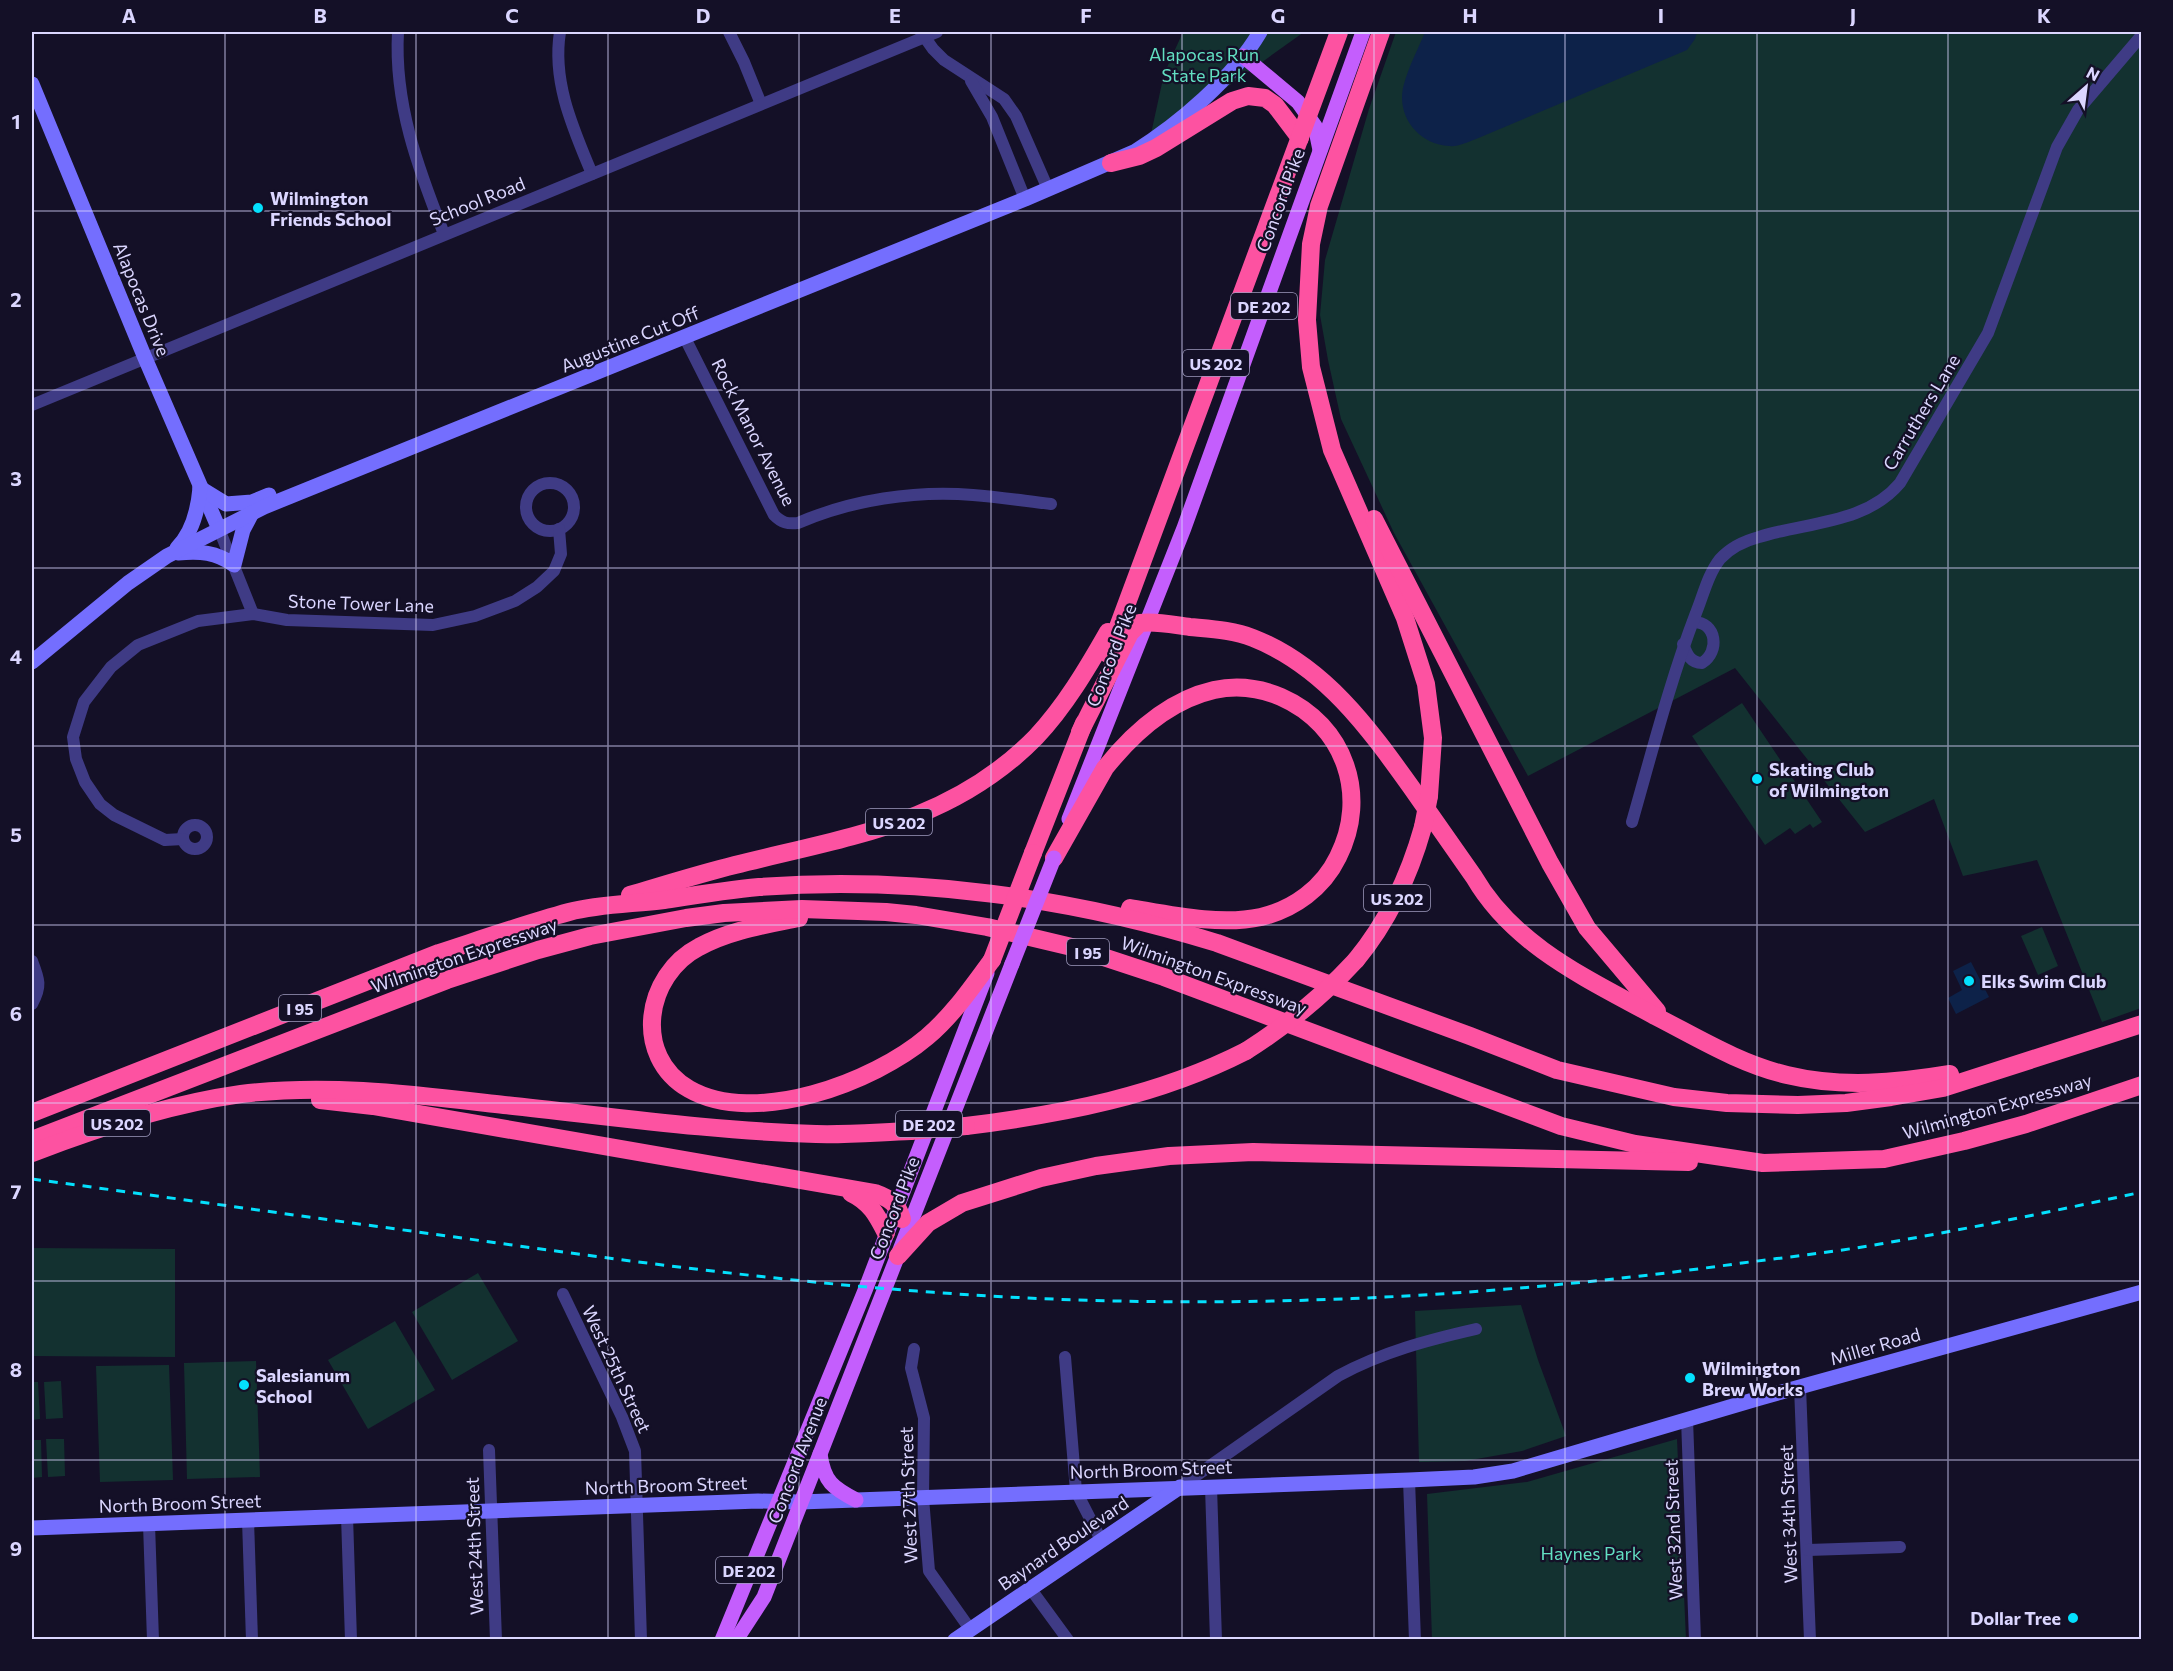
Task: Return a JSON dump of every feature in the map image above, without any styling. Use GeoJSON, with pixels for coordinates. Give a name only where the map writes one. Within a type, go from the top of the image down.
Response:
{"type":"FeatureCollection","features":[{"type":"Feature","properties":{"kind":"highway","name":"Concord Pike"},"geometry":{"type":"LineString","coordinates":[[992,960],[1080,732],[1339,32]]}},
{"type":"Feature","properties":{"kind":"highway","name":"US 202"},"geometry":{"type":"LineString","coordinates":[[32,1153],[130,1119],[204,1101],[243,1094],[282,1091],[357,1090],[741,1130],[818,1134],[911,1131],[966,1125],[1048,1115],[1121,1099],[1195,1075],[1246,1051],[1281,1029],[1308,1007],[1356,960],[1386,920],[1401,891],[1423,827],[1429,796],[1433,738],[1426,684],[1405,618],[1332,450],[1311,367],[1307,320],[1311,244],[1326,184],[1381,32]]}},
{"type":"Feature","properties":{"kind":"highway"},"geometry":{"type":"LineString","coordinates":[[1111,162],[1139,156],[1232,101],[1248,96],[1264,98],[1275,105],[1300,138]]}},
{"type":"Feature","properties":{"kind":"highway"},"geometry":{"type":"LineString","coordinates":[[1322,414],[1352,477],[1545,852],[1587,928],[1669,1023]]}},
{"type":"Feature","properties":{"kind":"highway","name":"US 202"},"geometry":{"type":"LineString","coordinates":[[571,912],[734,865],[881,828],[945,804],[990,775],[1035,738],[1090,664],[1132,589]]}},
{"type":"Feature","properties":{"kind":"highway"},"geometry":{"type":"LineString","coordinates":[[1080,732],[1130,633],[1140,623],[1220,630],[1252,638],[1284,654],[1324,682],[1368,727],[1474,877],[1486,898],[1519,932],[1559,963],[1739,1059],[1788,1075],[1839,1083],[1903,1082],[1958,1073],[2069,1040],[2111,1035]]}},
{"type":"Feature","properties":{"kind":"highway"},"geometry":{"type":"LineString","coordinates":[[917,888],[1052,893],[1148,911],[1221,920],[1261,917],[1286,908],[1306,896],[1328,874],[1348,833],[1351,819],[1352,793],[1347,770],[1327,732],[1316,720],[1290,702],[1269,693],[1242,687],[1215,689],[1166,710],[1116,754],[1054,858]]}},
{"type":"Feature","properties":{"kind":"highway","name":"Wilmington Expressway"},"geometry":{"type":"LineString","coordinates":[[32,1113],[439,953],[571,912],[761,887],[878,885],[994,893],[1053,902],[1180,932],[1272,962],[1557,1070],[1685,1098],[1727,1103],[1798,1105],[1891,1097],[1943,1088],[2142,1024]]}},
{"type":"Feature","properties":{"kind":"highway","name":"Wilmington Expressway"},"geometry":{"type":"LineString","coordinates":[[32,1140],[447,980],[538,950],[590,936],[686,918],[793,910],[886,912],[972,924],[1037,938],[1119,961],[1561,1126],[1635,1144],[1763,1164],[1884,1159],[2026,1124],[2142,1085]]}},
{"type":"Feature","properties":{"kind":"highway"},"geometry":{"type":"LineString","coordinates":[[972,924],[799,918],[738,931],[696,948],[670,972],[655,996],[651,1023],[653,1039],[665,1066],[688,1088],[711,1098],[749,1102],[779,1101],[821,1092],[867,1075],[926,1038],[944,1022],[992,960]]}},
{"type":"Feature","properties":{"kind":"highway"},"geometry":{"type":"LineString","coordinates":[[204,1101],[307,1099],[350,1103],[875,1193],[892,1200],[899,1213]]}},
{"type":"Feature","properties":{"kind":"highway"},"geometry":{"type":"LineString","coordinates":[[898,1256],[928,1223],[962,1203],[1041,1178],[1096,1166],[1170,1156],[1253,1152],[1763,1164]]}},
{"type":"Feature","properties":{"kind":"highway"},"geometry":{"type":"LineString","coordinates":[[820,1183],[860,1197],[875,1211],[886,1233]]}},
{"type":"Feature","properties":{"kind":"main road","name":"Concord Pike"},"geometry":{"type":"LineString","coordinates":[[885,1289],[1209,461],[1363,32]]}},
{"type":"Feature","properties":{"kind":"main road"},"geometry":{"type":"LineString","coordinates":[[1243,56],[1298,102],[1315,126],[1320,150]]}},
{"type":"Feature","properties":{"kind":"main road","name":"Concord Pike"},"geometry":{"type":"LineString","coordinates":[[866,1288],[886,1233],[899,1213],[941,1091],[992,960]]}},
{"type":"Feature","properties":{"kind":"main road"},"geometry":{"type":"LineString","coordinates":[[801,1502],[795,1494],[798,1478],[899,1213]]}},
{"type":"Feature","properties":{"kind":"main road","name":"Concord Avenue"},"geometry":{"type":"LineString","coordinates":[[722,1640],[866,1288]]}},
{"type":"Feature","properties":{"kind":"main road","name":"Concord Avenue"},"geometry":{"type":"LineString","coordinates":[[736,1640],[764,1597],[885,1289]]}},
{"type":"Feature","properties":{"kind":"main road"},"geometry":{"type":"LineString","coordinates":[[820,1454],[822,1468],[830,1483],[842,1493],[856,1500]]}},
{"type":"Feature","properties":{"kind":"street"},"geometry":{"type":"LineString","coordinates":[[398,32],[400,91],[407,132],[444,234]]}},
{"type":"Feature","properties":{"kind":"street"},"geometry":{"type":"LineString","coordinates":[[560,32],[558,55],[562,91],[572,125],[592,174]]}},
{"type":"Feature","properties":{"kind":"street"},"geometry":{"type":"LineString","coordinates":[[729,32],[761,104]]}},
{"type":"Feature","properties":{"kind":"street","name":"School Road"},"geometry":{"type":"LineString","coordinates":[[32,405],[761,104],[923,34],[937,32]]}},
{"type":"Feature","properties":{"kind":"street","name":"Augustine Cut Off"},"geometry":{"type":"LineString","coordinates":[[32,662],[128,583],[172,553],[252,513],[1025,199],[1149,143],[1198,103],[1243,56],[1260,32]]}},
{"type":"Feature","properties":{"kind":"street"},"geometry":{"type":"LineString","coordinates":[[923,34],[944,60],[1004,99],[1011,107],[1048,189]]}},
{"type":"Feature","properties":{"kind":"street","name":"Carruthers Lane"},"geometry":{"type":"LineString","coordinates":[[1632,822],[1683,645],[1716,566],[1733,548],[1757,537],[1864,511],[1878,504],[1900,483],[1988,333],[2057,147],[2078,110],[2142,35]]}},
{"type":"Feature","properties":{"kind":"street"},"geometry":{"type":"LineString","coordinates":[[969,78],[992,117],[1025,199]]}},
{"type":"Feature","properties":{"kind":"street","name":"Alapocas Drive"},"geometry":{"type":"LineString","coordinates":[[32,84],[145,358],[219,529]]}},
{"type":"Feature","properties":{"kind":"street","name":"Rock Manor Avenue"},"geometry":{"type":"LineString","coordinates":[[685,338],[774,515],[781,522],[798,523],[867,501],[937,494],[972,495],[1051,504]]}},
{"type":"Feature","properties":{"kind":"street"},"geometry":{"type":"LineString","coordinates":[[172,553],[183,542],[192,525],[200,488],[226,504],[252,502],[271,495],[284,500]]}},
{"type":"Feature","properties":{"kind":"street"},"geometry":{"type":"LineString","coordinates":[[234,566],[243,530],[252,513]]}},
{"type":"Feature","properties":{"kind":"street"},"geometry":{"type":"LineString","coordinates":[[219,529],[253,614]]}},
{"type":"Feature","properties":{"kind":"street","name":"Stone Tower Lane"},"geometry":{"type":"LineString","coordinates":[[183,839],[165,840],[114,815],[100,804],[85,782],[76,759],[73,737],[84,702],[111,667],[138,645],[198,621],[253,614],[287,620],[434,625],[475,616],[515,601],[537,587],[554,571],[561,554],[559,529]]}},
{"type":"Feature","properties":{"kind":"street"},"geometry":{"type":"LineString","coordinates":[[172,553],[206,552],[222,557],[234,566]]}},
{"type":"Feature","properties":{"kind":"street"},"geometry":{"type":"LineString","coordinates":[[1683,645],[1694,662],[1702,663],[1711,655],[1714,644],[1710,630],[1701,623],[1693,622]]}},
{"type":"Feature","properties":{"kind":"street"},"geometry":{"type":"LineString","coordinates":[[32,961],[39,979],[39,992],[32,1004]]}},
{"type":"Feature","properties":{"kind":"street","name":"Miller Road"},"geometry":{"type":"LineString","coordinates":[[1409,1480],[1474,1477],[1513,1472],[1687,1419],[2142,1292]]}},
{"type":"Feature","properties":{"kind":"street","name":"West 25th Street"},"geometry":{"type":"LineString","coordinates":[[562,1294],[631,1436],[635,1451],[640,1640]]}},
{"type":"Feature","properties":{"kind":"street","name":"Baynard Boulevard"},"geometry":{"type":"LineString","coordinates":[[955,1640],[1338,1376],[1354,1367],[1414,1343],[1476,1329]]}},
{"type":"Feature","properties":{"kind":"street","name":"West 27th Street"},"geometry":{"type":"LineString","coordinates":[[914,1349],[910,1368],[924,1418],[923,1498],[929,1571],[970,1629]]}},
{"type":"Feature","properties":{"kind":"street"},"geometry":{"type":"LineString","coordinates":[[1065,1357],[1076,1491],[1101,1540]]}},
{"type":"Feature","properties":{"kind":"street","name":"West 34th Street"},"geometry":{"type":"LineString","coordinates":[[1800,1387],[1810,1640]]}},
{"type":"Feature","properties":{"kind":"street","name":"West 32nd Street"},"geometry":{"type":"LineString","coordinates":[[1687,1419],[1695,1640]]}},
{"type":"Feature","properties":{"kind":"street","name":"West 24th Street"},"geometry":{"type":"LineString","coordinates":[[489,1450],[496,1640]]}},
{"type":"Feature","properties":{"kind":"street"},"geometry":{"type":"LineString","coordinates":[[1409,1480],[1415,1640]]}},
{"type":"Feature","properties":{"kind":"street","name":"North Broom Street"},"geometry":{"type":"LineString","coordinates":[[32,1528],[1409,1480]]}},
{"type":"Feature","properties":{"kind":"street"},"geometry":{"type":"LineString","coordinates":[[1211,1486],[1216,1640]]}},
{"type":"Feature","properties":{"kind":"street"},"geometry":{"type":"LineString","coordinates":[[346,1516],[351,1640]]}},
{"type":"Feature","properties":{"kind":"street"},"geometry":{"type":"LineString","coordinates":[[248,1520],[252,1640]]}},
{"type":"Feature","properties":{"kind":"street"},"geometry":{"type":"LineString","coordinates":[[149,1524],[153,1640]]}},
{"type":"Feature","properties":{"kind":"street"},"geometry":{"type":"LineString","coordinates":[[1808,1550],[1900,1547]]}},
{"type":"Feature","properties":{"kind":"street"},"geometry":{"type":"LineString","coordinates":[[1030,1588],[1068,1640]]}},
{"type":"Feature","properties":{"kind":"green space","name":"Alapocas Run State Park"},"geometry":{"type":"Polygon","coordinates":[[[1183,32],[1304,32],[1149,143],[1164,74],[1183,32]]]}},
{"type":"Feature","properties":{"kind":"green space"},"geometry":{"type":"Polygon","coordinates":[[[1396,32],[2141,32],[2141,1008],[2102,1022],[2037,860],[1963,876],[1934,799],[1865,832],[1735,668],[1528,776],[1394,533],[1341,419],[1320,315],[1325,260],[1369,109],[1396,32]]]}},
{"type":"Feature","properties":{"kind":"green space","name":"Skating Club of Wilmington"},"geometry":{"type":"Polygon","coordinates":[[[1742,703],[1822,822],[1813,828],[1810,824],[1795,834],[1790,828],[1765,845],[1692,736],[1742,703]]]}},
{"type":"Feature","properties":{"kind":"green space"},"geometry":{"type":"Polygon","coordinates":[[[2042,927],[2058,966],[2038,975],[2021,936],[2042,927]]]}},
{"type":"Feature","properties":{"kind":"green space"},"geometry":{"type":"Polygon","coordinates":[[[32,1248],[175,1249],[175,1357],[32,1356],[32,1248]]]}},
{"type":"Feature","properties":{"kind":"green space"},"geometry":{"type":"Polygon","coordinates":[[[478,1273],[518,1341],[452,1380],[412,1312],[478,1273]]]}},
{"type":"Feature","properties":{"kind":"green space"},"geometry":{"type":"Polygon","coordinates":[[[1521,1305],[1566,1436],[1522,1451],[1465,1461],[1419,1462],[1415,1311],[1521,1305]]]}},
{"type":"Feature","properties":{"kind":"green space"},"geometry":{"type":"Polygon","coordinates":[[[395,1321],[435,1390],[368,1429],[328,1360],[395,1321]]]}},
{"type":"Feature","properties":{"kind":"green space"},"geometry":{"type":"Polygon","coordinates":[[[256,1361],[260,1477],[187,1479],[184,1363],[256,1361]]]}},
{"type":"Feature","properties":{"kind":"green space"},"geometry":{"type":"Polygon","coordinates":[[[169,1365],[173,1480],[100,1482],[96,1366],[169,1365]]]}},
{"type":"Feature","properties":{"kind":"green space"},"geometry":{"type":"Polygon","coordinates":[[[61,1381],[63,1418],[46,1419],[44,1382],[61,1381]]]}},
{"type":"Feature","properties":{"kind":"green space"},"geometry":{"type":"Polygon","coordinates":[[[32,1382],[38,1382],[40,1419],[32,1420],[32,1382]]]}},
{"type":"Feature","properties":{"kind":"green space"},"geometry":{"type":"Polygon","coordinates":[[[46,1439],[64,1439],[65,1476],[48,1477],[46,1439]]]}},
{"type":"Feature","properties":{"kind":"green space","name":"Haynes Park"},"geometry":{"type":"Polygon","coordinates":[[[1677,1439],[1686,1639],[1432,1639],[1427,1494],[1527,1482],[1677,1439]]]}},
{"type":"Feature","properties":{"kind":"green space"},"geometry":{"type":"Polygon","coordinates":[[[32,1440],[41,1440],[42,1477],[32,1478],[32,1440]]]}},
{"type":"Feature","properties":{"kind":"water"},"geometry":{"type":"Polygon","coordinates":[[[1425,32],[1697,32],[1687,50],[1476,139],[1452,146],[1438,144],[1419,134],[1406,117],[1403,106],[1404,84],[1425,32]]]}},
{"type":"Feature","properties":{"kind":"water","name":"Elks Swim Club"},"geometry":{"type":"Polygon","coordinates":[[[1971,962],[1989,997],[1956,1014],[1948,998],[1962,990],[1953,971],[1971,962]]]}},
{"type":"Feature","properties":{"kind":"railway"},"geometry":{"type":"LineString","coordinates":[[32,1179],[598,1257],[812,1282],[1028,1298],[1207,1302],[1386,1297],[1565,1284],[1654,1274],[1880,1244],[2011,1220],[2142,1192]]}},
{"type":"Feature","properties":{"kind":"place","name":"Wilmington Friends School"},"geometry":{"type":"Point","coordinates":[258,208]}},
{"type":"Feature","properties":{"kind":"place","name":"Skating Club of Wilmington"},"geometry":{"type":"Point","coordinates":[1757,779]}},
{"type":"Feature","properties":{"kind":"place","name":"Elks Swim Club"},"geometry":{"type":"Point","coordinates":[1969,981]}},
{"type":"Feature","properties":{"kind":"place","name":"Wilmington Brew Works"},"geometry":{"type":"Point","coordinates":[1690,1378]}},
{"type":"Feature","properties":{"kind":"place","name":"Salesianum School"},"geometry":{"type":"Point","coordinates":[244,1385]}},
{"type":"Feature","properties":{"kind":"place","name":"Dollar Tree"},"geometry":{"type":"Point","coordinates":[2073,1618]}}]}
